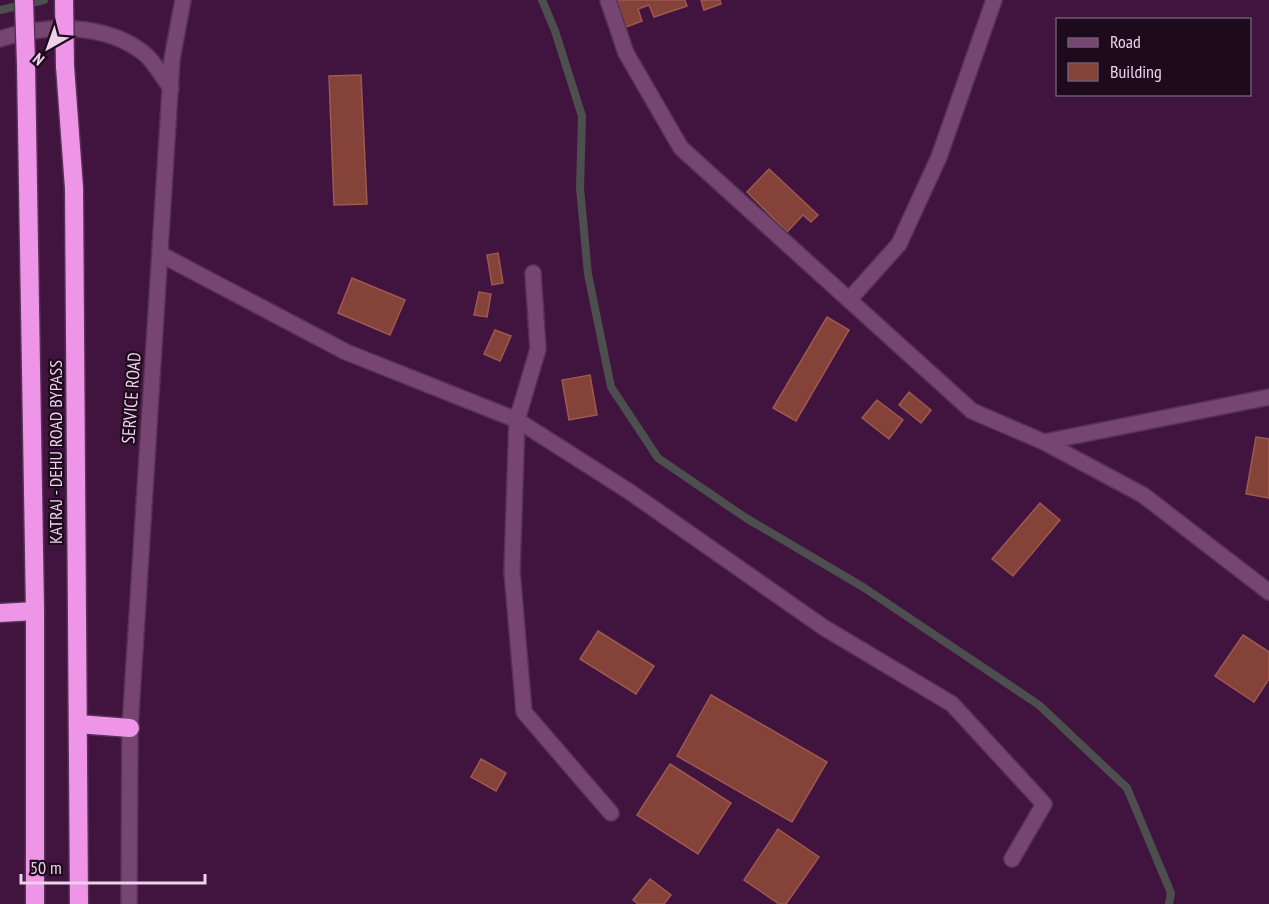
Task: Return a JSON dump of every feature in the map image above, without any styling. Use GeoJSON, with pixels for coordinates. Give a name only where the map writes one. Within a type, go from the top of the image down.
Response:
{"type":"FeatureCollection","features":[{"type":"Feature","properties":{"kind":"highway","name":"KATRAJ - DEHU ROAD BYPASS"},"geometry":{"type":"LineString","coordinates":[[24,0],[35,611],[35,904]]}},
{"type":"Feature","properties":{"kind":"highway","name":"KATRAJ - DEHU ROAD BYPASS"},"geometry":{"type":"LineString","coordinates":[[64,0],[64,66],[74,188],[79,904]]}},
{"type":"Feature","properties":{"kind":"highway"},"geometry":{"type":"LineString","coordinates":[[0,613],[35,611]]}},
{"type":"Feature","properties":{"kind":"highway"},"geometry":{"type":"LineString","coordinates":[[78,724],[130,728]]}},
{"type":"Feature","properties":{"kind":"street"},"geometry":{"type":"LineString","coordinates":[[608,0],[626,53],[681,148],[972,411],[1044,442],[1143,495],[1269,592]]}},
{"type":"Feature","properties":{"kind":"street"},"geometry":{"type":"LineString","coordinates":[[849,300],[899,244],[939,157],[994,0]]}},
{"type":"Feature","properties":{"kind":"street","name":"SERVICE ROAD"},"geometry":{"type":"LineString","coordinates":[[129,904],[130,728],[172,59],[182,7]]}},
{"type":"Feature","properties":{"kind":"street"},"geometry":{"type":"LineString","coordinates":[[0,39],[46,28],[93,32],[123,41],[147,56],[171,88]]}},
{"type":"Feature","properties":{"kind":"street"},"geometry":{"type":"LineString","coordinates":[[160,254],[346,352],[517,420],[630,492],[823,627],[952,704],[1044,804],[1011,859]]}},
{"type":"Feature","properties":{"kind":"street"},"geometry":{"type":"LineString","coordinates":[[533,273],[538,349],[517,420],[512,571],[524,712],[611,813]]}},
{"type":"Feature","properties":{"kind":"street"},"geometry":{"type":"LineString","coordinates":[[1044,442],[1269,397]]}},
{"type":"Feature","properties":{"kind":"building"},"geometry":{"type":"Polygon","coordinates":[[[617,0],[685,0],[687,6],[654,17],[649,5],[638,9],[642,21],[626,27],[617,0]]]}},
{"type":"Feature","properties":{"kind":"building"},"geometry":{"type":"Polygon","coordinates":[[[701,0],[720,0],[721,4],[704,10],[701,0]]]}},
{"type":"Feature","properties":{"kind":"building"},"geometry":{"type":"Polygon","coordinates":[[[361,75],[367,204],[334,205],[329,76],[361,75]]]}},
{"type":"Feature","properties":{"kind":"building"},"geometry":{"type":"Polygon","coordinates":[[[769,169],[818,215],[811,222],[803,215],[787,232],[747,192],[769,169]]]}},
{"type":"Feature","properties":{"kind":"building"},"geometry":{"type":"Polygon","coordinates":[[[498,253],[503,283],[492,285],[487,255],[498,253]]]}},
{"type":"Feature","properties":{"kind":"building"},"geometry":{"type":"Polygon","coordinates":[[[352,278],[405,300],[390,335],[338,313],[352,278]]]}},
{"type":"Feature","properties":{"kind":"building"},"geometry":{"type":"Polygon","coordinates":[[[479,292],[491,294],[487,317],[474,315],[479,292]]]}},
{"type":"Feature","properties":{"kind":"building"},"geometry":{"type":"Polygon","coordinates":[[[827,317],[849,330],[796,421],[773,408],[827,317]]]}},
{"type":"Feature","properties":{"kind":"building"},"geometry":{"type":"Polygon","coordinates":[[[495,330],[511,336],[500,361],[484,354],[495,330]]]}},
{"type":"Feature","properties":{"kind":"building"},"geometry":{"type":"Polygon","coordinates":[[[590,375],[597,415],[569,420],[562,380],[590,375]]]}},
{"type":"Feature","properties":{"kind":"building"},"geometry":{"type":"Polygon","coordinates":[[[909,392],[931,410],[921,423],[899,405],[909,392]]]}},
{"type":"Feature","properties":{"kind":"building"},"geometry":{"type":"Polygon","coordinates":[[[877,400],[903,420],[889,439],[862,418],[877,400]]]}},
{"type":"Feature","properties":{"kind":"building"},"geometry":{"type":"Polygon","coordinates":[[[1256,437],[1269,439],[1269,498],[1246,494],[1256,437]]]}},
{"type":"Feature","properties":{"kind":"building"},"geometry":{"type":"Polygon","coordinates":[[[1040,503],[1060,520],[1013,576],[992,559],[1040,503]]]}},
{"type":"Feature","properties":{"kind":"building"},"geometry":{"type":"Polygon","coordinates":[[[598,631],[654,666],[636,694],[580,659],[598,631]]]}},
{"type":"Feature","properties":{"kind":"building"},"geometry":{"type":"Polygon","coordinates":[[[1243,635],[1269,652],[1269,679],[1254,702],[1215,676],[1243,635]]]}},
{"type":"Feature","properties":{"kind":"building"},"geometry":{"type":"Polygon","coordinates":[[[711,695],[827,762],[792,822],[677,756],[711,695]]]}},
{"type":"Feature","properties":{"kind":"building"},"geometry":{"type":"Polygon","coordinates":[[[481,759],[506,773],[496,791],[471,777],[481,759]]]}},
{"type":"Feature","properties":{"kind":"building"},"geometry":{"type":"Polygon","coordinates":[[[670,764],[731,803],[698,854],[637,815],[670,764]]]}},
{"type":"Feature","properties":{"kind":"building"},"geometry":{"type":"Polygon","coordinates":[[[778,829],[819,857],[786,904],[779,904],[744,880],[778,829]]]}},
{"type":"Feature","properties":{"kind":"building"},"geometry":{"type":"Polygon","coordinates":[[[650,879],[671,895],[664,904],[638,904],[633,900],[650,879]]]}},
{"type":"Feature","properties":{"kind":"waterway"},"geometry":{"type":"LineString","coordinates":[[0,10],[44,0]]}},
{"type":"Feature","properties":{"kind":"waterway"},"geometry":{"type":"LineString","coordinates":[[542,0],[555,31],[582,116],[580,188],[588,274],[611,387],[658,458],[746,518],[863,587],[1039,705],[1127,788],[1171,893],[1169,904]]}}]}
